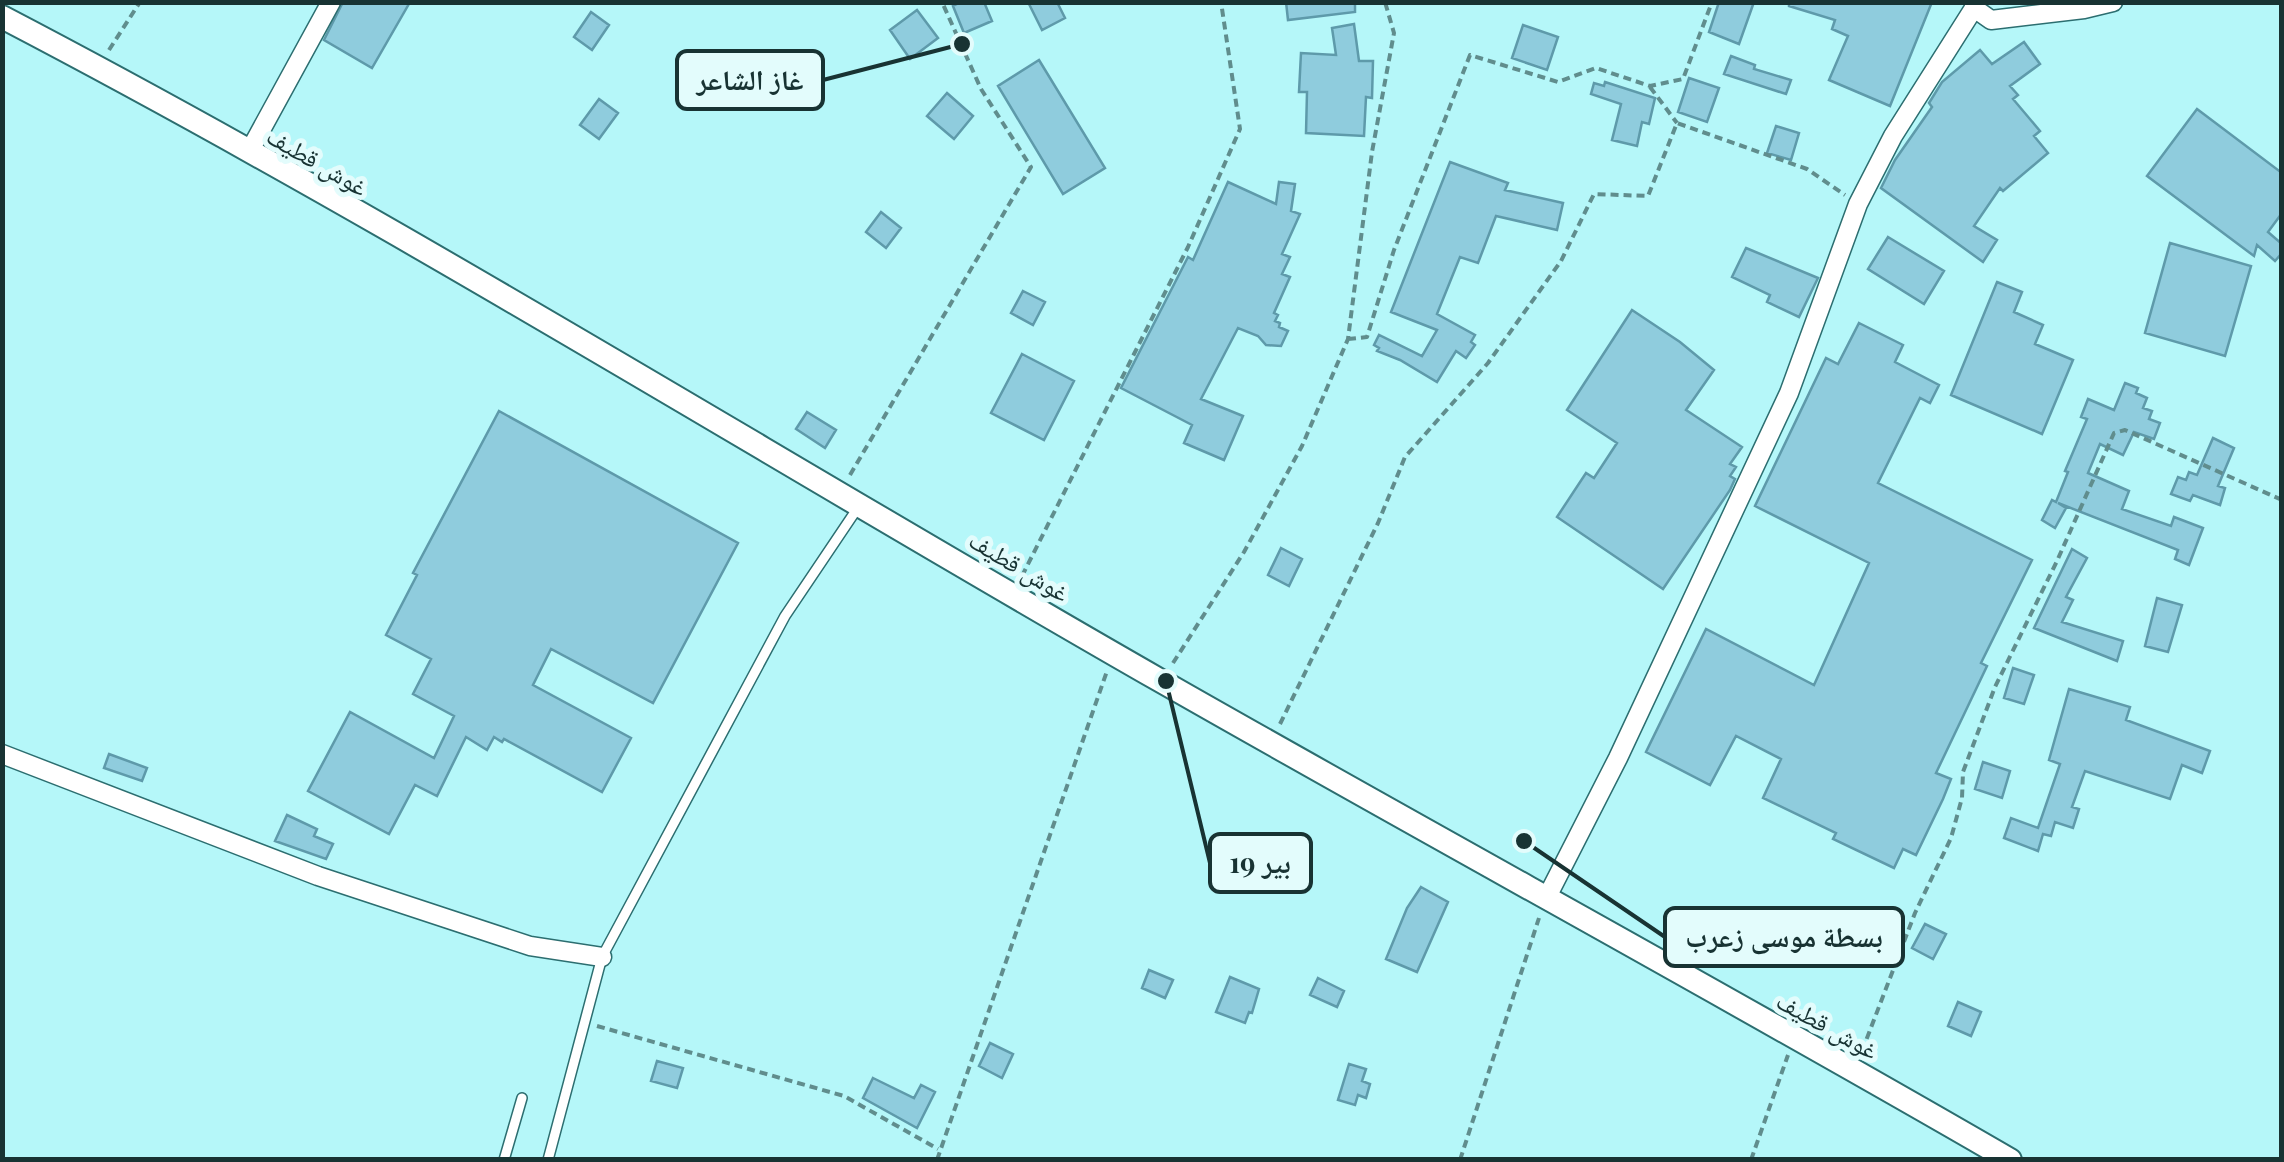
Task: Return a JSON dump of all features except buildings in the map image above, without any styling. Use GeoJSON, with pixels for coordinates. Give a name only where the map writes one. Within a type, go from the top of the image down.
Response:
{"type":"FeatureCollection","features":[{"type":"Feature","properties":{"kind":"main road","name":"غوش قطيف"},"geometry":{"type":"LineString","coordinates":[[2,17],[249,152],[1162,681],[2010,1160]]}},
{"type":"Feature","properties":{"kind":"street"},"geometry":{"type":"LineString","coordinates":[[249,152],[331,2]]}},
{"type":"Feature","properties":{"kind":"street"},"geometry":{"type":"LineString","coordinates":[[1546,899],[1618,758],[1788,392],[1858,204],[1894,136],[1974,5],[1990,20],[2084,10],[2112,2]]}},
{"type":"Feature","properties":{"kind":"street"},"geometry":{"type":"LineString","coordinates":[[2,754],[351,887],[530,946],[602,956]]}},
{"type":"Feature","properties":{"kind":"lane"},"geometry":{"type":"LineString","coordinates":[[548,1160],[602,956],[785,616],[861,504]]}},
{"type":"Feature","properties":{"kind":"lane"},"geometry":{"type":"LineString","coordinates":[[504,1160],[522,1098]]}},
{"type":"Feature","properties":{"kind":"path"},"geometry":{"type":"LineString","coordinates":[[99,67],[140,2]]}},
{"type":"Feature","properties":{"kind":"path"},"geometry":{"type":"LineString","coordinates":[[840,492],[1031,167],[981,89],[942,2]]}},
{"type":"Feature","properties":{"kind":"path"},"geometry":{"type":"LineString","coordinates":[[1014,594],[1188,247],[1240,129],[1221,2]]}},
{"type":"Feature","properties":{"kind":"path"},"geometry":{"type":"LineString","coordinates":[[1162,681],[1244,552],[1294,461],[1348,339],[1372,152],[1394,33],[1385,2]]}},
{"type":"Feature","properties":{"kind":"path"},"geometry":{"type":"LineString","coordinates":[[1348,339],[1367,338],[1394,250],[1470,55],[1558,82],[1596,68],[1650,86],[1682,79],[1712,2]]}},
{"type":"Feature","properties":{"kind":"path"},"geometry":{"type":"LineString","coordinates":[[1650,86],[1677,123],[1807,170],[1858,204]]}},
{"type":"Feature","properties":{"kind":"path"},"geometry":{"type":"LineString","coordinates":[[1272,742],[1378,523],[1405,457],[1488,363],[1562,261],[1594,194],[1648,196],[1677,123]]}},
{"type":"Feature","properties":{"kind":"path"},"geometry":{"type":"LineString","coordinates":[[1854,1070],[1915,913],[1951,838],[1962,798],[1963,772],[1995,687],[2114,433],[2125,430],[2282,500]]}},
{"type":"Feature","properties":{"kind":"path"},"geometry":{"type":"LineString","coordinates":[[936,1160],[1113,652]]}},
{"type":"Feature","properties":{"kind":"path"},"geometry":{"type":"LineString","coordinates":[[1460,1160],[1546,899]]}},
{"type":"Feature","properties":{"kind":"path"},"geometry":{"type":"LineString","coordinates":[[583,1022],[844,1096],[938,1150]]}},
{"type":"Feature","properties":{"kind":"path"},"geometry":{"type":"LineString","coordinates":[[1751,1160],[1795,1036]]}},
{"type":"Feature","properties":{"kind":"place","name":"غاز الشاعر"},"geometry":{"type":"Point","coordinates":[962,44]}},
{"type":"Feature","properties":{"kind":"place","name":"بير 19"},"geometry":{"type":"Point","coordinates":[1166,681]}},
{"type":"Feature","properties":{"kind":"place","name":"بسطة موسى زعرب"},"geometry":{"type":"Point","coordinates":[1524,841]}}]}
